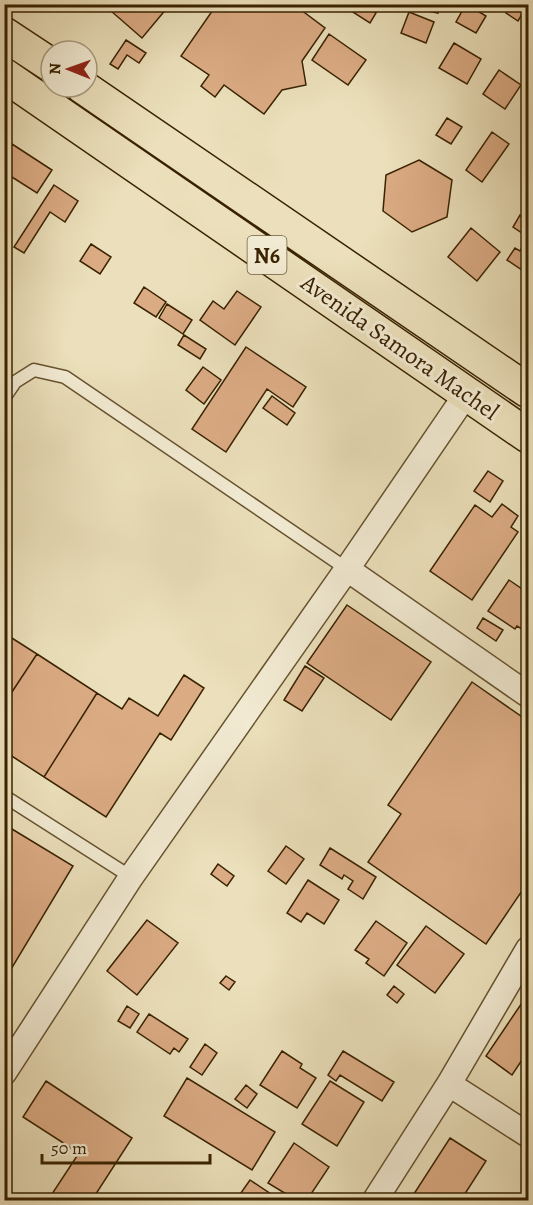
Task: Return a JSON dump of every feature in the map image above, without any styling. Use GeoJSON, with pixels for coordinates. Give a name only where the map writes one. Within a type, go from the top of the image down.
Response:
{"type":"FeatureCollection","features":[{"type":"Feature","properties":{"kind":"highway"},"geometry":{"type":"LineString","coordinates":[[4,33],[39,57]]}},
{"type":"Feature","properties":{"kind":"highway","name":"Avenida Samora Machel"},"geometry":{"type":"LineString","coordinates":[[4,75],[528,436]]}},
{"type":"Feature","properties":{"kind":"highway","name":"Avenida Samora Machel"},"geometry":{"type":"LineString","coordinates":[[99,98],[528,391]]}},
{"type":"Feature","properties":{"kind":"street"},"geometry":{"type":"LineString","coordinates":[[4,1073],[131,877],[467,393]]}},
{"type":"Feature","properties":{"kind":"street"},"geometry":{"type":"LineString","coordinates":[[347,569],[528,695]]}},
{"type":"Feature","properties":{"kind":"street"},"geometry":{"type":"LineString","coordinates":[[375,1200],[449,1084],[528,949]]}},
{"type":"Feature","properties":{"kind":"street"},"geometry":{"type":"LineString","coordinates":[[449,1084],[528,1136]]}},
{"type":"Feature","properties":{"kind":"lane"},"geometry":{"type":"LineString","coordinates":[[4,398],[15,382],[34,370],[65,377],[347,569]]}},
{"type":"Feature","properties":{"kind":"lane"},"geometry":{"type":"LineString","coordinates":[[4,796],[131,877]]}},
{"type":"Feature","properties":{"kind":"building"},"geometry":{"type":"Polygon","coordinates":[[[116,4],[162,4],[167,8],[142,38],[111,11],[116,4]]]}},
{"type":"Feature","properties":{"kind":"building"},"geometry":{"type":"Polygon","coordinates":[[[217,4],[293,4],[325,28],[302,61],[306,85],[282,90],[264,114],[224,85],[215,97],[201,86],[209,75],[181,56],[217,4]]]}},
{"type":"Feature","properties":{"kind":"building"},"geometry":{"type":"Polygon","coordinates":[[[350,4],[369,4],[367,7],[376,13],[370,23],[348,9],[350,4]]]}},
{"type":"Feature","properties":{"kind":"building"},"geometry":{"type":"Polygon","coordinates":[[[403,4],[439,4],[438,13],[403,6],[403,4]]]}},
{"type":"Feature","properties":{"kind":"building"},"geometry":{"type":"Polygon","coordinates":[[[466,4],[486,16],[476,33],[456,22],[466,4]]]}},
{"type":"Feature","properties":{"kind":"building"},"geometry":{"type":"Polygon","coordinates":[[[511,4],[528,4],[518,21],[506,13],[511,4]]]}},
{"type":"Feature","properties":{"kind":"building"},"geometry":{"type":"Polygon","coordinates":[[[409,12],[434,22],[426,43],[401,33],[409,12]]]}},
{"type":"Feature","properties":{"kind":"building"},"geometry":{"type":"Polygon","coordinates":[[[329,34],[366,60],[348,85],[312,60],[329,34]]]}},
{"type":"Feature","properties":{"kind":"building"},"geometry":{"type":"Polygon","coordinates":[[[126,40],[146,53],[139,63],[127,55],[118,69],[110,64],[126,40]]]}},
{"type":"Feature","properties":{"kind":"building"},"geometry":{"type":"Polygon","coordinates":[[[454,43],[481,59],[467,84],[439,68],[454,43]]]}},
{"type":"Feature","properties":{"kind":"building"},"geometry":{"type":"Polygon","coordinates":[[[499,70],[521,85],[505,109],[483,94],[499,70]]]}},
{"type":"Feature","properties":{"kind":"building"},"geometry":{"type":"Polygon","coordinates":[[[447,118],[462,127],[451,144],[436,135],[447,118]]]}},
{"type":"Feature","properties":{"kind":"building"},"geometry":{"type":"Polygon","coordinates":[[[492,132],[509,144],[482,182],[466,170],[492,132]]]}},
{"type":"Feature","properties":{"kind":"building"},"geometry":{"type":"Polygon","coordinates":[[[12,144],[52,170],[37,193],[4,172],[4,156],[12,144]]]}},
{"type":"Feature","properties":{"kind":"building"},"geometry":{"type":"Polygon","coordinates":[[[419,160],[452,180],[447,217],[412,232],[383,211],[386,175],[419,160]]]}},
{"type":"Feature","properties":{"kind":"building"},"geometry":{"type":"Polygon","coordinates":[[[54,185],[78,201],[65,222],[50,212],[24,253],[14,247],[54,185]]]}},
{"type":"Feature","properties":{"kind":"building"},"geometry":{"type":"Polygon","coordinates":[[[520,215],[528,220],[528,237],[513,227],[520,215]]]}},
{"type":"Feature","properties":{"kind":"building"},"geometry":{"type":"Polygon","coordinates":[[[471,228],[500,252],[477,281],[448,257],[471,228]]]}},
{"type":"Feature","properties":{"kind":"building"},"geometry":{"type":"Polygon","coordinates":[[[528,238],[528,274],[507,260],[515,248],[520,251],[528,238]]]}},
{"type":"Feature","properties":{"kind":"building"},"geometry":{"type":"Polygon","coordinates":[[[91,244],[111,257],[100,274],[80,261],[91,244]]]}},
{"type":"Feature","properties":{"kind":"building"},"geometry":{"type":"Polygon","coordinates":[[[144,287],[166,302],[156,317],[134,303],[144,287]]]}},
{"type":"Feature","properties":{"kind":"building"},"geometry":{"type":"Polygon","coordinates":[[[237,291],[261,307],[235,345],[200,320],[213,301],[224,309],[237,291]]]}},
{"type":"Feature","properties":{"kind":"building"},"geometry":{"type":"Polygon","coordinates":[[[167,304],[192,320],[183,334],[159,318],[167,304]]]}},
{"type":"Feature","properties":{"kind":"building"},"geometry":{"type":"Polygon","coordinates":[[[184,335],[206,349],[200,359],[178,345],[184,335]]]}},
{"type":"Feature","properties":{"kind":"building"},"geometry":{"type":"Polygon","coordinates":[[[246,347],[306,387],[293,407],[267,389],[226,452],[192,429],[246,347]]]}},
{"type":"Feature","properties":{"kind":"building"},"geometry":{"type":"Polygon","coordinates":[[[203,367],[221,380],[204,404],[186,390],[203,367]]]}},
{"type":"Feature","properties":{"kind":"building"},"geometry":{"type":"Polygon","coordinates":[[[272,396],[295,413],[287,425],[263,408],[272,396]]]}},
{"type":"Feature","properties":{"kind":"building"},"geometry":{"type":"Polygon","coordinates":[[[488,471],[503,481],[490,502],[474,491],[488,471]]]}},
{"type":"Feature","properties":{"kind":"building"},"geometry":{"type":"Polygon","coordinates":[[[502,504],[518,516],[511,527],[518,532],[472,600],[430,571],[475,505],[492,517],[502,504]]]}},
{"type":"Feature","properties":{"kind":"building"},"geometry":{"type":"Polygon","coordinates":[[[509,580],[528,593],[528,626],[525,631],[517,626],[515,629],[488,611],[509,580]]]}},
{"type":"Feature","properties":{"kind":"building"},"geometry":{"type":"Polygon","coordinates":[[[347,605],[431,662],[391,720],[307,663],[347,605]]]}},
{"type":"Feature","properties":{"kind":"building"},"geometry":{"type":"Polygon","coordinates":[[[483,618],[503,630],[496,641],[477,628],[483,618]]]}},
{"type":"Feature","properties":{"kind":"building"},"geometry":{"type":"Polygon","coordinates":[[[4,633],[37,654],[4,704],[4,633]]]}},
{"type":"Feature","properties":{"kind":"building"},"geometry":{"type":"Polygon","coordinates":[[[37,654],[97,693],[44,777],[4,751],[4,704],[37,654]]]}},
{"type":"Feature","properties":{"kind":"building"},"geometry":{"type":"Polygon","coordinates":[[[305,666],[324,678],[302,711],[284,700],[305,666]]]}},
{"type":"Feature","properties":{"kind":"building"},"geometry":{"type":"Polygon","coordinates":[[[184,675],[204,688],[171,740],[160,733],[106,817],[44,777],[97,693],[122,709],[129,698],[158,716],[184,675]]]}},
{"type":"Feature","properties":{"kind":"building"},"geometry":{"type":"Polygon","coordinates":[[[472,682],[528,721],[528,882],[486,944],[368,862],[401,814],[388,805],[472,682]]]}},
{"type":"Feature","properties":{"kind":"building"},"geometry":{"type":"Polygon","coordinates":[[[7,826],[73,866],[7,976],[4,974],[4,829],[7,826]]]}},
{"type":"Feature","properties":{"kind":"building"},"geometry":{"type":"Polygon","coordinates":[[[286,846],[304,859],[286,884],[268,871],[286,846]]]}},
{"type":"Feature","properties":{"kind":"building"},"geometry":{"type":"Polygon","coordinates":[[[330,848],[376,877],[363,899],[348,889],[353,881],[344,875],[342,879],[320,865],[330,848]]]}},
{"type":"Feature","properties":{"kind":"building"},"geometry":{"type":"Polygon","coordinates":[[[218,864],[234,876],[227,886],[211,874],[218,864]]]}},
{"type":"Feature","properties":{"kind":"building"},"geometry":{"type":"Polygon","coordinates":[[[308,880],[339,900],[324,924],[307,913],[301,922],[287,913],[308,880]]]}},
{"type":"Feature","properties":{"kind":"building"},"geometry":{"type":"Polygon","coordinates":[[[147,920],[178,943],[137,995],[107,971],[147,920]]]}},
{"type":"Feature","properties":{"kind":"building"},"geometry":{"type":"Polygon","coordinates":[[[376,921],[407,943],[384,976],[366,963],[369,959],[355,950],[376,921]]]}},
{"type":"Feature","properties":{"kind":"building"},"geometry":{"type":"Polygon","coordinates":[[[426,926],[464,954],[435,993],[397,965],[426,926]]]}},
{"type":"Feature","properties":{"kind":"building"},"geometry":{"type":"Polygon","coordinates":[[[226,976],[235,982],[229,990],[220,983],[226,976]]]}},
{"type":"Feature","properties":{"kind":"building"},"geometry":{"type":"Polygon","coordinates":[[[394,986],[404,994],[397,1003],[387,995],[394,986]]]}},
{"type":"Feature","properties":{"kind":"building"},"geometry":{"type":"Polygon","coordinates":[[[528,994],[528,1051],[512,1075],[486,1056],[528,994]]]}},
{"type":"Feature","properties":{"kind":"building"},"geometry":{"type":"Polygon","coordinates":[[[127,1006],[139,1014],[130,1028],[118,1021],[127,1006]]]}},
{"type":"Feature","properties":{"kind":"building"},"geometry":{"type":"Polygon","coordinates":[[[149,1014],[188,1039],[179,1052],[174,1048],[170,1054],[137,1032],[149,1014]]]}},
{"type":"Feature","properties":{"kind":"building"},"geometry":{"type":"Polygon","coordinates":[[[205,1044],[217,1053],[202,1075],[190,1067],[205,1044]]]}},
{"type":"Feature","properties":{"kind":"building"},"geometry":{"type":"Polygon","coordinates":[[[282,1051],[302,1064],[300,1068],[316,1078],[297,1108],[260,1085],[282,1051]]]}},
{"type":"Feature","properties":{"kind":"building"},"geometry":{"type":"Polygon","coordinates":[[[343,1051],[394,1082],[382,1101],[340,1075],[336,1081],[328,1075],[343,1051]]]}},
{"type":"Feature","properties":{"kind":"building"},"geometry":{"type":"Polygon","coordinates":[[[187,1078],[275,1132],[252,1170],[164,1116],[187,1078]]]}},
{"type":"Feature","properties":{"kind":"building"},"geometry":{"type":"Polygon","coordinates":[[[46,1081],[132,1138],[92,1200],[48,1200],[79,1153],[23,1117],[46,1081]]]}},
{"type":"Feature","properties":{"kind":"building"},"geometry":{"type":"Polygon","coordinates":[[[330,1081],[364,1102],[337,1146],[302,1124],[330,1081]]]}},
{"type":"Feature","properties":{"kind":"building"},"geometry":{"type":"Polygon","coordinates":[[[246,1085],[257,1094],[247,1108],[235,1099],[246,1085]]]}},
{"type":"Feature","properties":{"kind":"building"},"geometry":{"type":"Polygon","coordinates":[[[450,1138],[486,1161],[461,1200],[410,1200],[450,1138]]]}},
{"type":"Feature","properties":{"kind":"building"},"geometry":{"type":"Polygon","coordinates":[[[294,1143],[329,1167],[307,1200],[296,1200],[268,1183],[294,1143]]]}},
{"type":"Feature","properties":{"kind":"building"},"geometry":{"type":"Polygon","coordinates":[[[250,1180],[280,1200],[236,1200],[250,1180]]]}}]}
